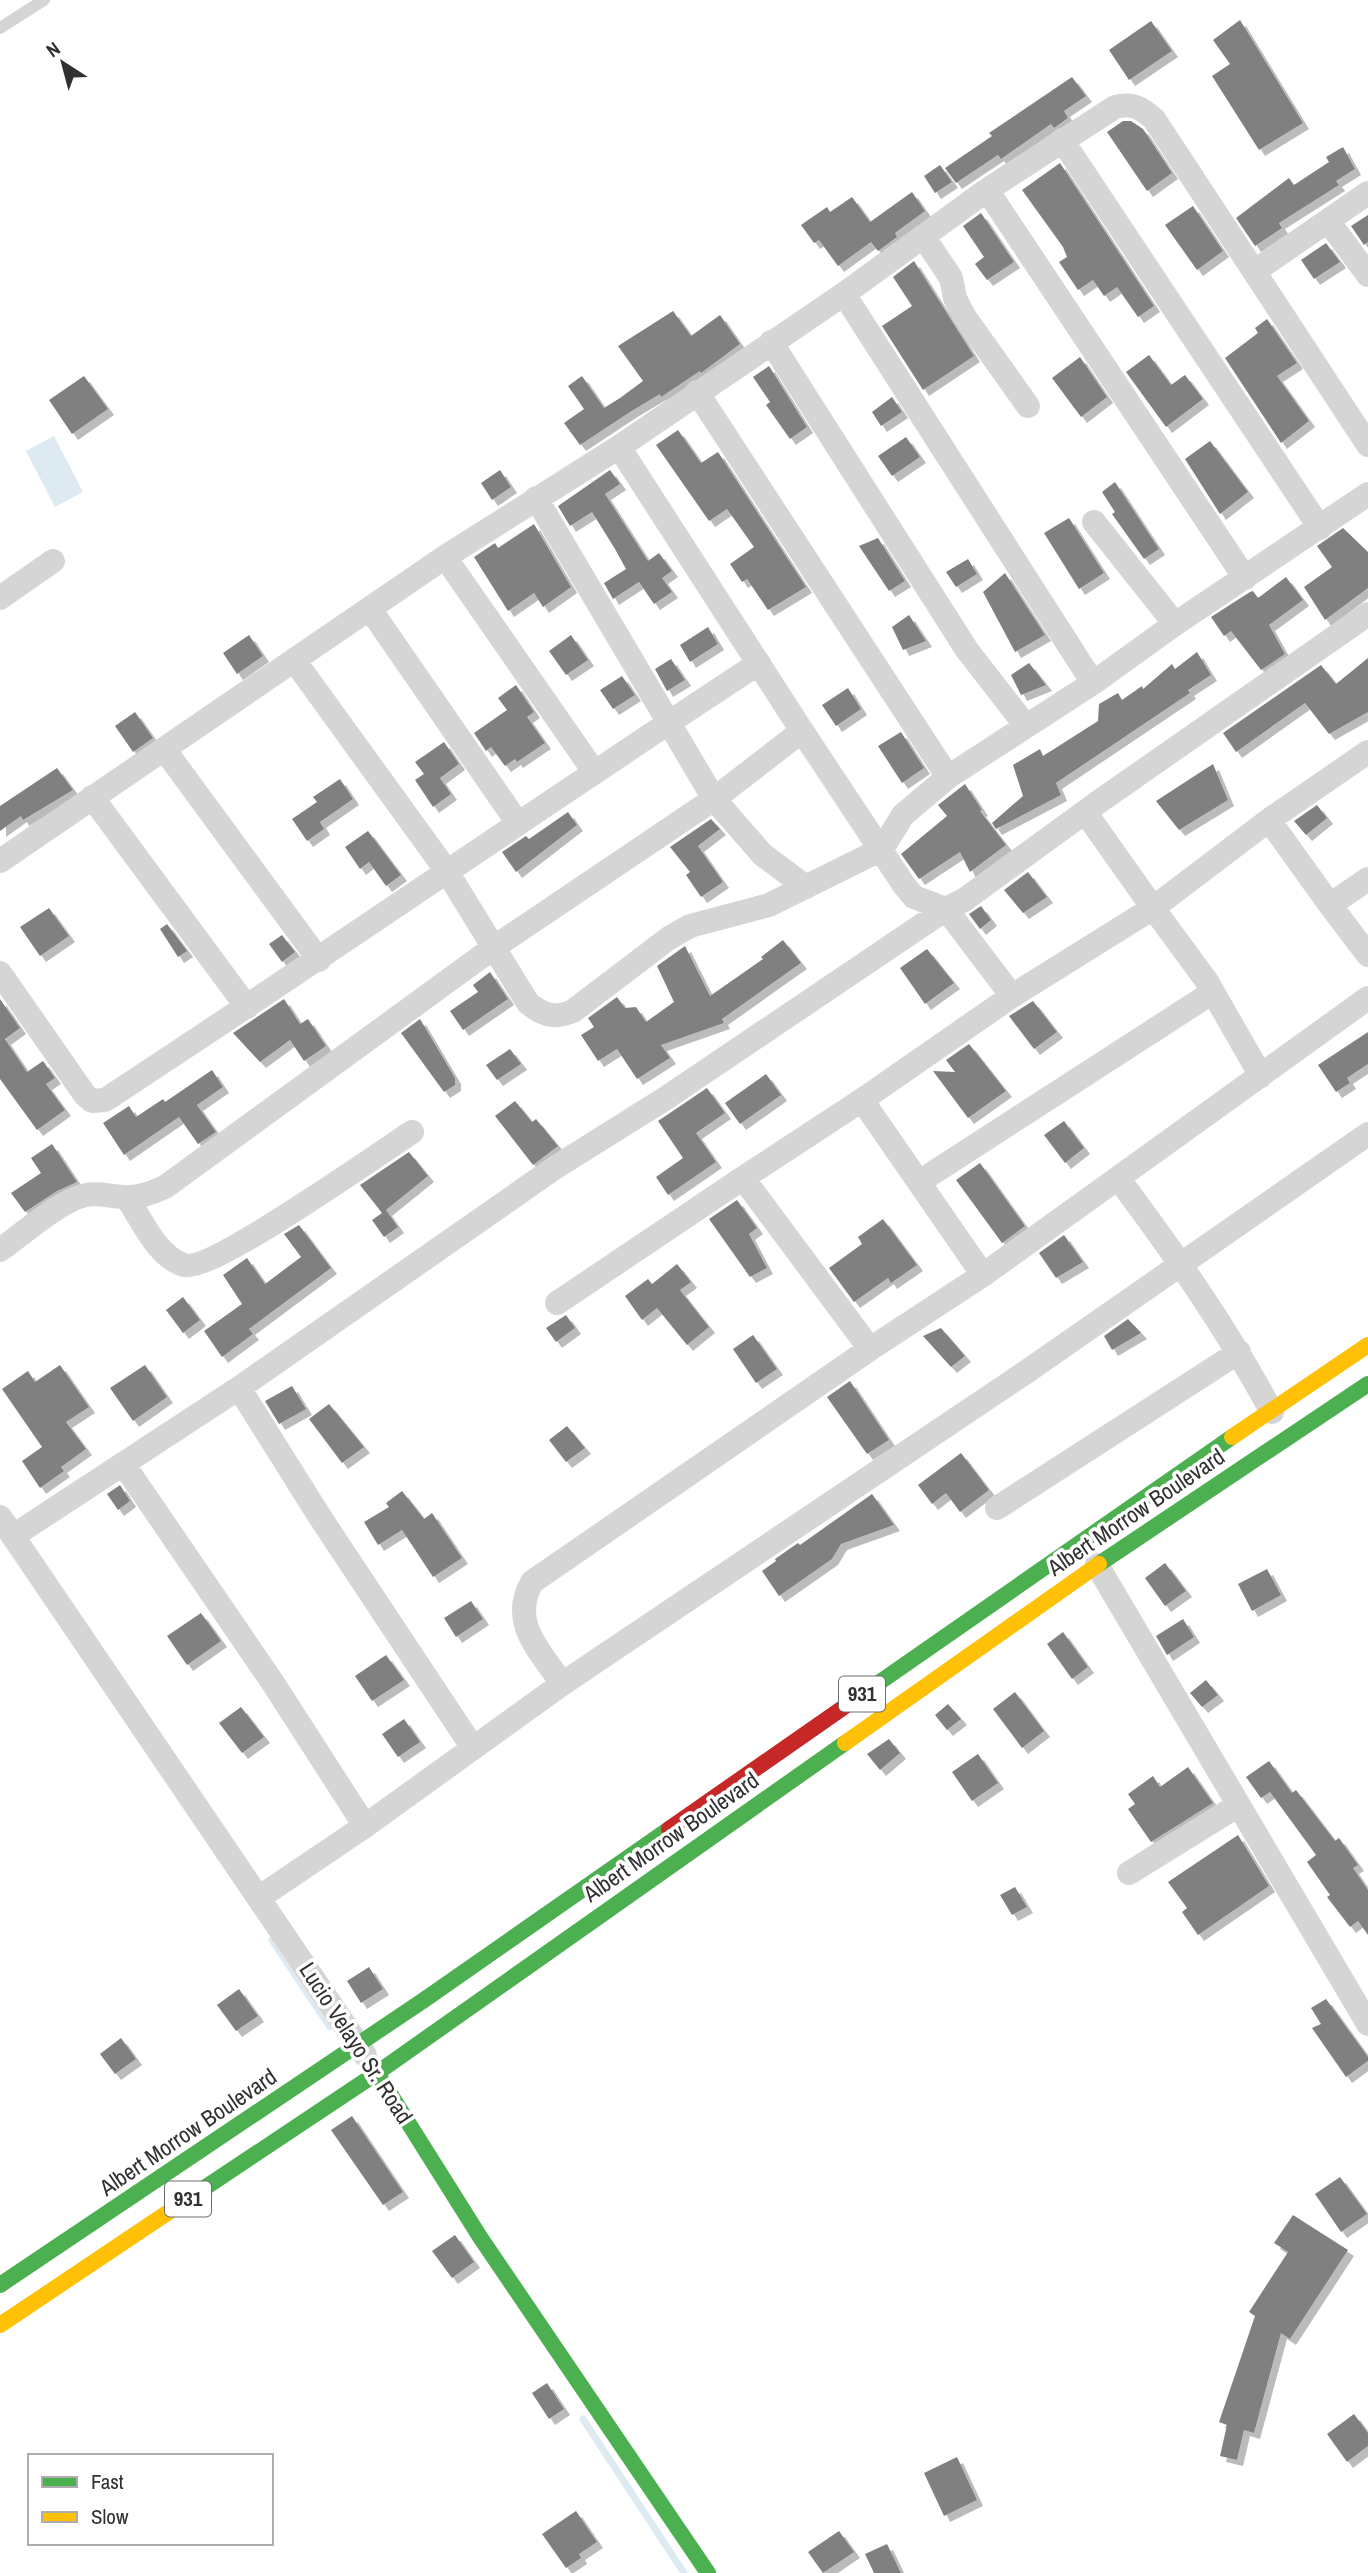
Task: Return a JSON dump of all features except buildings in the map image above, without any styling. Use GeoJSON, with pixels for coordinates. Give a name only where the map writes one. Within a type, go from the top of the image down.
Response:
{"type":"FeatureCollection","features":[{"type":"Feature","properties":{"kind":"main road","name":"Albert Morrow Boulevard"},"geometry":{"type":"LineString","coordinates":[[0,2285],[358,2045],[1082,1540],[1368,1345]]}},
{"type":"Feature","properties":{"kind":"main road","name":"Albert Morrow Boulevard"},"geometry":{"type":"LineString","coordinates":[[0,2325],[377,2073],[1097,1565],[1368,1384]]}},
{"type":"Feature","properties":{"kind":"main road","name":"Lucio Velayo Sr. Road"},"geometry":{"type":"LineString","coordinates":[[377,2073],[480,2237],[708,2573]]}},
{"type":"Feature","properties":{"kind":"street"},"geometry":{"type":"LineString","coordinates":[[0,861],[445,557],[619,447],[844,294],[987,190],[1115,107],[1128,104],[1139,106],[1154,119],[1368,445]]}},
{"type":"Feature","properties":{"kind":"street"},"geometry":{"type":"LineString","coordinates":[[1062,140],[1320,528]]}},
{"type":"Feature","properties":{"kind":"street"},"geometry":{"type":"LineString","coordinates":[[987,190],[1245,578]]}},
{"type":"Feature","properties":{"kind":"street"},"geometry":{"type":"LineString","coordinates":[[1255,271],[1368,193]]}},
{"type":"Feature","properties":{"kind":"street"},"geometry":{"type":"LineString","coordinates":[[1328,222],[1368,275]]}},
{"type":"Feature","properties":{"kind":"street"},"geometry":{"type":"LineString","coordinates":[[923,236],[951,278],[955,298],[964,316],[1028,406]]}},
{"type":"Feature","properties":{"kind":"street"},"geometry":{"type":"LineString","coordinates":[[844,294],[1093,683]]}},
{"type":"Feature","properties":{"kind":"street"},"geometry":{"type":"LineString","coordinates":[[771,342],[967,650],[1026,726]]}},
{"type":"Feature","properties":{"kind":"street"},"geometry":{"type":"LineString","coordinates":[[697,392],[948,776]]}},
{"type":"Feature","properties":{"kind":"street"},"geometry":{"type":"LineString","coordinates":[[619,447],[802,731],[914,897],[947,909],[1012,996]]}},
{"type":"Feature","properties":{"kind":"street"},"geometry":{"type":"LineString","coordinates":[[294,660],[446,870],[528,1003],[547,1015],[559,1017],[573,1011],[669,938],[690,926],[769,905],[882,849],[903,815],[948,776],[1093,683],[1175,624],[1368,494]]}},
{"type":"Feature","properties":{"kind":"street"},"geometry":{"type":"LineString","coordinates":[[536,498],[714,799],[763,855],[806,887]]}},
{"type":"Feature","properties":{"kind":"street"},"geometry":{"type":"LineString","coordinates":[[1094,522],[1175,624]]}},
{"type":"Feature","properties":{"kind":"street"},"geometry":{"type":"LineString","coordinates":[[445,557],[593,770]]}},
{"type":"Feature","properties":{"kind":"street"},"geometry":{"type":"LineString","coordinates":[[0,598],[52,561]]}},
{"type":"Feature","properties":{"kind":"street"},"geometry":{"type":"LineString","coordinates":[[370,609],[517,822]]}},
{"type":"Feature","properties":{"kind":"street"},"geometry":{"type":"LineString","coordinates":[[7,1526],[124,1465],[239,1388],[556,1167],[666,1098],[947,909],[1368,614]]}},
{"type":"Feature","properties":{"kind":"street"},"geometry":{"type":"LineString","coordinates":[[0,974],[92,1101],[105,1100],[320,960],[593,770],[759,663]]}},
{"type":"Feature","properties":{"kind":"street"},"geometry":{"type":"LineString","coordinates":[[0,1250],[70,1201],[84,1195],[102,1193],[127,1198],[145,1196],[165,1186],[493,948],[714,799],[802,731]]}},
{"type":"Feature","properties":{"kind":"street"},"geometry":{"type":"LineString","coordinates":[[164,749],[320,960]]}},
{"type":"Feature","properties":{"kind":"street"},"geometry":{"type":"LineString","coordinates":[[557,1303],[862,1100],[1012,996],[1153,908],[1269,820],[1368,752]]}},
{"type":"Feature","properties":{"kind":"street"},"geometry":{"type":"LineString","coordinates":[[92,797],[247,1007]]}},
{"type":"Feature","properties":{"kind":"street"},"geometry":{"type":"LineString","coordinates":[[1084,812],[1213,992],[1261,1076]]}},
{"type":"Feature","properties":{"kind":"street"},"geometry":{"type":"LineString","coordinates":[[1269,820],[1368,955]]}},
{"type":"Feature","properties":{"kind":"street"},"geometry":{"type":"LineString","coordinates":[[1330,905],[1368,879]]}},
{"type":"Feature","properties":{"kind":"street"},"geometry":{"type":"LineString","coordinates":[[919,1182],[1213,992]]}},
{"type":"Feature","properties":{"kind":"street"},"geometry":{"type":"LineString","coordinates":[[562,1684],[523,1619],[524,1597],[532,1582],[870,1349],[983,1275],[1368,998]]}},
{"type":"Feature","properties":{"kind":"street"},"geometry":{"type":"LineString","coordinates":[[862,1100],[983,1275]]}},
{"type":"Feature","properties":{"kind":"street"},"geometry":{"type":"LineString","coordinates":[[127,1198],[162,1250],[174,1261],[188,1267],[204,1264],[250,1238],[412,1132]]}},
{"type":"Feature","properties":{"kind":"street"},"geometry":{"type":"LineString","coordinates":[[260,1897],[365,1826],[562,1684],[1029,1370],[1368,1134]]}},
{"type":"Feature","properties":{"kind":"street"},"geometry":{"type":"LineString","coordinates":[[743,1178],[870,1349]]}},
{"type":"Feature","properties":{"kind":"street"},"geometry":{"type":"LineString","coordinates":[[1118,1178],[1181,1262],[1240,1352],[1272,1412]]}},
{"type":"Feature","properties":{"kind":"street"},"geometry":{"type":"LineString","coordinates":[[997,1508],[1240,1352]]}},
{"type":"Feature","properties":{"kind":"street"},"geometry":{"type":"LineString","coordinates":[[239,1388],[320,1517],[473,1748]]}},
{"type":"Feature","properties":{"kind":"street"},"geometry":{"type":"LineString","coordinates":[[124,1465],[273,1683],[365,1826]]}},
{"type":"Feature","properties":{"kind":"street","name":"Lucio Velayo Sr. Road"},"geometry":{"type":"LineString","coordinates":[[7,1526],[377,2073]]}},
{"type":"Feature","properties":{"kind":"street"},"geometry":{"type":"LineString","coordinates":[[1097,1565],[1368,2024]]}},
{"type":"Feature","properties":{"kind":"street"},"geometry":{"type":"LineString","coordinates":[[1129,1873],[1237,1806]]}},
{"type":"Feature","properties":{"kind":"lane"},"geometry":{"type":"LineString","coordinates":[[0,28],[44,0]]}},
{"type":"Feature","properties":{"kind":"shaded area"},"geometry":{"type":"Polygon","coordinates":[[[54,436],[83,492],[55,507],[26,451],[54,436]]]}},
{"type":"Feature","properties":{"kind":"waterway"},"geometry":{"type":"LineString","coordinates":[[272,1940],[330,2027]]}},
{"type":"Feature","properties":{"kind":"waterway"},"geometry":{"type":"LineString","coordinates":[[583,2419],[684,2573]]}},
{"type":"Feature","properties":{"kind":"traffic: fast"},"geometry":{"type":"LineString","coordinates":[[1099,1564],[1368,1384]]}},
{"type":"Feature","properties":{"kind":"traffic: fast"},"geometry":{"type":"LineString","coordinates":[[867,1691],[1232,1437]]}},
{"type":"Feature","properties":{"kind":"traffic: fast"},"geometry":{"type":"LineString","coordinates":[[182,2203],[377,2073],[845,1743]]}},
{"type":"Feature","properties":{"kind":"traffic: fast"},"geometry":{"type":"LineString","coordinates":[[0,2285],[424,2000],[669,1829]]}},
{"type":"Feature","properties":{"kind":"traffic: fast"},"geometry":{"type":"LineString","coordinates":[[377,2073],[480,2237],[708,2573]]}},
{"type":"Feature","properties":{"kind":"traffic: slow"},"geometry":{"type":"LineString","coordinates":[[1232,1437],[1368,1345]]}},
{"type":"Feature","properties":{"kind":"traffic: slow"},"geometry":{"type":"LineString","coordinates":[[845,1743],[1099,1564]]}},
{"type":"Feature","properties":{"kind":"traffic: slow"},"geometry":{"type":"LineString","coordinates":[[0,2325],[182,2203]]}},
{"type":"Feature","properties":{"kind":"traffic: jam"},"geometry":{"type":"LineString","coordinates":[[669,1829],[867,1691]]}}]}
